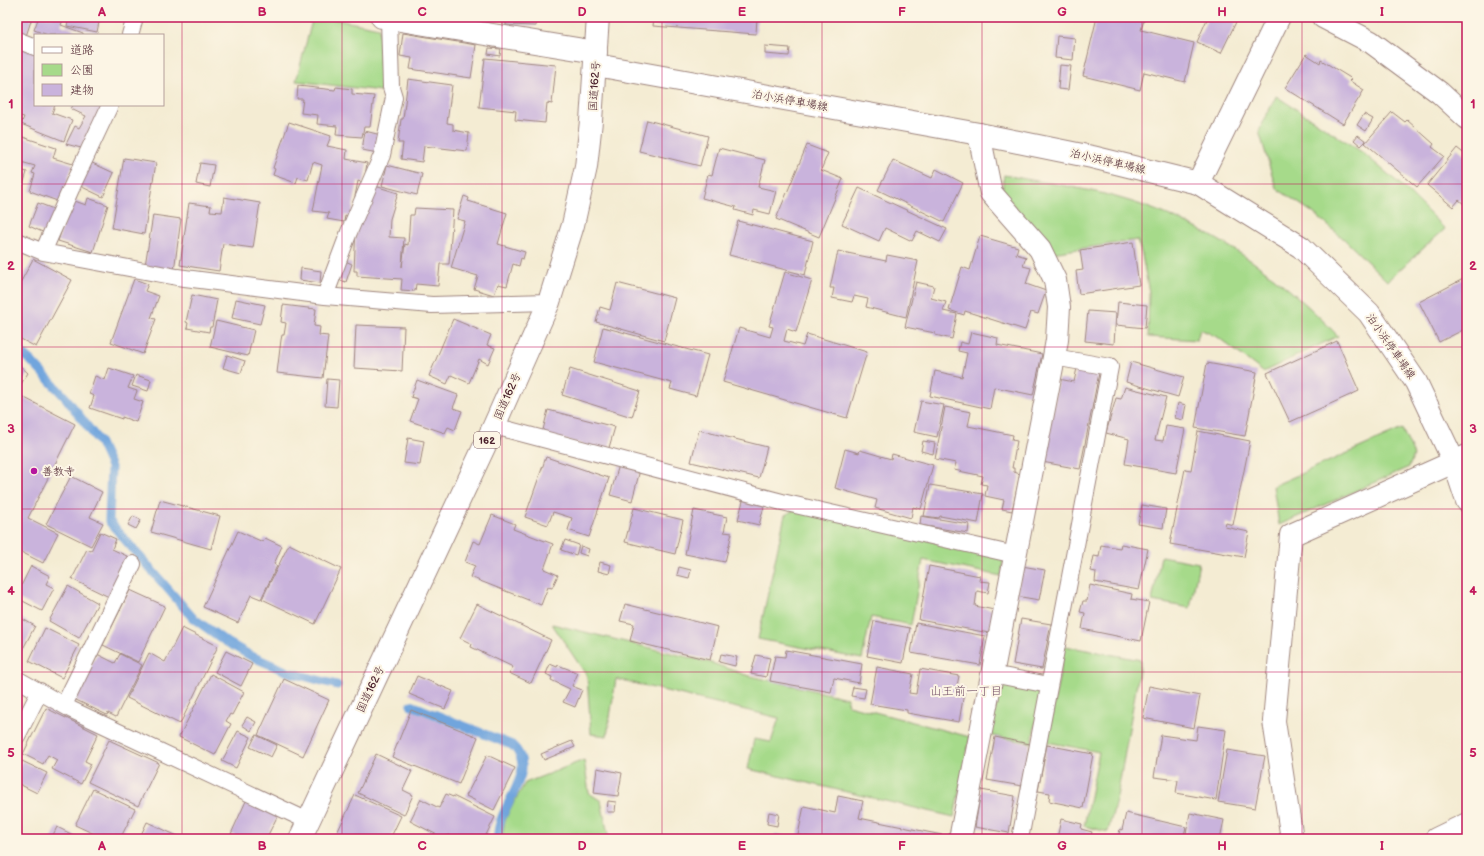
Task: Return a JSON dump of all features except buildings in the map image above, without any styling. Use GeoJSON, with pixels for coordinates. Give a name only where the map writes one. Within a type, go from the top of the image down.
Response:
{"type":"FeatureCollection","features":[{"type":"Feature","properties":{"kind":"main road","name":"国道162号"},"geometry":{"type":"LineString","coordinates":[[304,830],[494,426],[549,302],[573,224],[586,167],[592,121],[598,17]]}},
{"type":"Feature","properties":{"kind":"main road"},"geometry":{"type":"LineString","coordinates":[[1198,183],[1279,17]]}},
{"type":"Feature","properties":{"kind":"main road"},"geometry":{"type":"LineString","coordinates":[[1323,17],[1371,42],[1440,93],[1467,118]]}},
{"type":"Feature","properties":{"kind":"main road","name":"泊小浜停車場線"},"geometry":{"type":"LineString","coordinates":[[386,18],[979,134],[1092,157],[1198,183],[1301,247],[1369,314],[1416,382],[1461,459],[1467,501]]}},
{"type":"Feature","properties":{"kind":"main road"},"geometry":{"type":"LineString","coordinates":[[960,839],[1054,358],[1057,340],[1059,307],[1055,280],[1040,249],[991,193],[979,134]]}},
{"type":"Feature","properties":{"kind":"main road"},"geometry":{"type":"LineString","coordinates":[[1292,839],[1274,721],[1291,535],[1461,459]]}},
{"type":"Feature","properties":{"kind":"main road"},"geometry":{"type":"LineString","coordinates":[[1436,839],[1467,824]]}},
{"type":"Feature","properties":{"kind":"lane"},"geometry":{"type":"LineString","coordinates":[[130,34],[135,17]]}},
{"type":"Feature","properties":{"kind":"lane"},"geometry":{"type":"LineString","coordinates":[[325,296],[349,232],[382,155],[394,97],[391,87],[386,18]]}},
{"type":"Feature","properties":{"kind":"lane"},"geometry":{"type":"LineString","coordinates":[[17,40],[34,47]]}},
{"type":"Feature","properties":{"kind":"lane"},"geometry":{"type":"LineString","coordinates":[[43,252],[110,106]]}},
{"type":"Feature","properties":{"kind":"lane"},"geometry":{"type":"LineString","coordinates":[[17,241],[43,252],[177,277],[325,296],[432,305],[549,302]]}},
{"type":"Feature","properties":{"kind":"lane"},"geometry":{"type":"LineString","coordinates":[[1020,839],[1110,367],[1054,358]]}},
{"type":"Feature","properties":{"kind":"lane"},"geometry":{"type":"LineString","coordinates":[[494,426],[782,502],[1015,555]]}},
{"type":"Feature","properties":{"kind":"lane"},"geometry":{"type":"LineString","coordinates":[[64,705],[133,564]]}},
{"type":"Feature","properties":{"kind":"lane"},"geometry":{"type":"LineString","coordinates":[[992,674],[1050,685]]}},
{"type":"Feature","properties":{"kind":"lane"},"geometry":{"type":"LineString","coordinates":[[17,679],[304,830]]}},
{"type":"Feature","properties":{"kind":"lane"},"geometry":{"type":"LineString","coordinates":[[17,736],[40,691]]}},
{"type":"Feature","properties":{"kind":"green space"},"geometry":{"type":"Polygon","coordinates":[[[313,17],[323,17],[379,28],[381,91],[296,81],[313,17]]]}},
{"type":"Feature","properties":{"kind":"green space"},"geometry":{"type":"Polygon","coordinates":[[[1276,96],[1362,152],[1401,185],[1445,229],[1387,281],[1344,239],[1312,212],[1276,188],[1259,131],[1276,96]]]}},
{"type":"Feature","properties":{"kind":"green space"},"geometry":{"type":"Polygon","coordinates":[[[1004,175],[1096,192],[1165,214],[1197,229],[1228,246],[1257,265],[1312,310],[1338,336],[1263,372],[1219,338],[1200,329],[1197,340],[1148,337],[1149,292],[1142,255],[1137,240],[1052,253],[1002,191],[1004,175]]]}},
{"type":"Feature","properties":{"kind":"green space"},"geometry":{"type":"Polygon","coordinates":[[[1402,429],[1414,455],[1409,467],[1279,525],[1273,486],[1402,429]]]}},
{"type":"Feature","properties":{"kind":"green space"},"geometry":{"type":"Polygon","coordinates":[[[794,510],[1004,557],[1001,576],[923,560],[911,625],[871,617],[862,659],[758,639],[785,515],[794,510]]]}},
{"type":"Feature","properties":{"kind":"green space"},"geometry":{"type":"Polygon","coordinates":[[[1161,556],[1199,563],[1190,608],[1152,601],[1161,556]]]}},
{"type":"Feature","properties":{"kind":"green space"},"geometry":{"type":"Polygon","coordinates":[[[552,624],[712,663],[746,675],[847,698],[848,705],[970,737],[954,817],[748,769],[754,739],[771,742],[779,718],[616,679],[607,736],[591,734],[587,676],[552,624]]]}},
{"type":"Feature","properties":{"kind":"green space"},"geometry":{"type":"Polygon","coordinates":[[[1065,646],[1141,660],[1118,792],[1108,832],[1084,826],[1099,752],[1047,742],[1065,646]]]}},
{"type":"Feature","properties":{"kind":"green space"},"geometry":{"type":"Polygon","coordinates":[[[999,681],[1042,689],[1032,743],[988,735],[999,681]]]}},
{"type":"Feature","properties":{"kind":"green space"},"geometry":{"type":"Polygon","coordinates":[[[584,760],[589,793],[601,801],[609,839],[503,839],[504,824],[525,783],[584,760]]]}},
{"type":"Feature","properties":{"kind":"waterway"},"geometry":{"type":"LineString","coordinates":[[17,349],[31,361],[66,398],[100,443],[111,467],[109,521],[193,618],[225,641],[251,656],[288,672],[337,685]]}},
{"type":"Feature","properties":{"kind":"waterway"},"geometry":{"type":"LineString","coordinates":[[411,705],[512,745],[520,755],[522,766],[520,778],[503,814],[499,827],[498,839]]}},
{"type":"Feature","properties":{"kind":"place","name":"善教寺"},"geometry":{"type":"Point","coordinates":[34,471]}},
{"type":"Feature","properties":{"kind":"district","name":"山王前一丁目"},"geometry":{"type":"Point","coordinates":[966,691]}}]}
